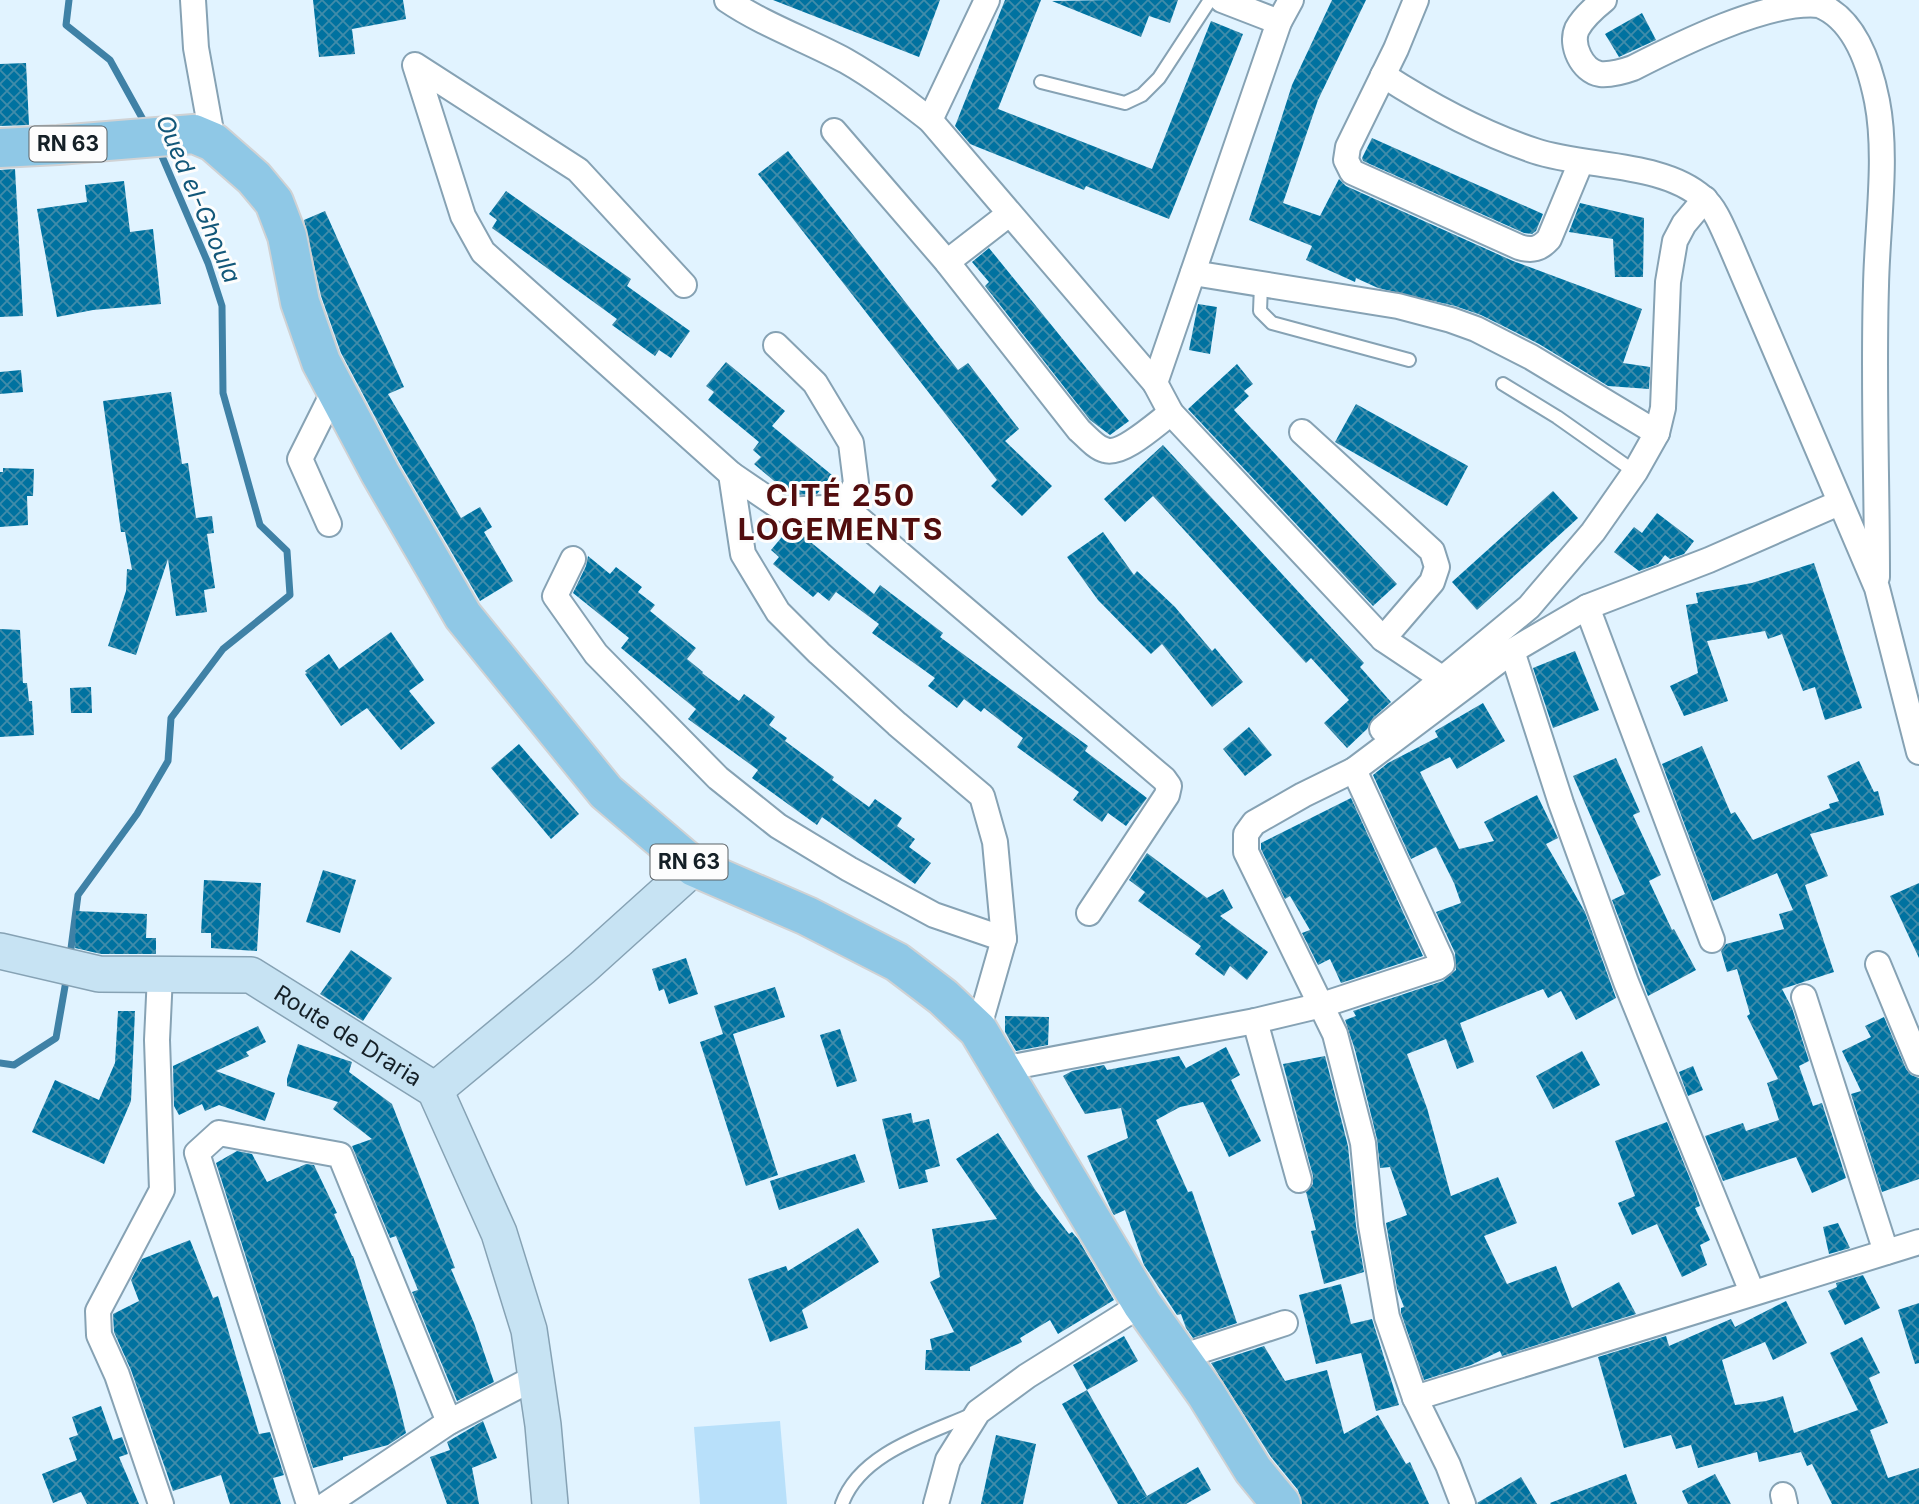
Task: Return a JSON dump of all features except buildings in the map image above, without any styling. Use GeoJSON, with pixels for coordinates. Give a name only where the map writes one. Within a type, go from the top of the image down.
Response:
{"type":"FeatureCollection","features":[{"type":"Feature","properties":{"kind":"main road","name":"RN 63"},"geometry":{"type":"LineString","coordinates":[[0,148],[137,138],[203,138],[254,178],[274,202],[288,236],[300,302],[321,362],[380,473],[463,616],[606,792],[694,867],[807,916],[897,962],[943,997],[978,1030],[1142,1304],[1181,1357],[1253,1470],[1281,1504]]}},
{"type":"Feature","properties":{"kind":"main road"},"geometry":{"type":"LineString","coordinates":[[435,1090],[582,968],[694,867]]}},
{"type":"Feature","properties":{"kind":"main road","name":"Route de Draria"},"geometry":{"type":"LineString","coordinates":[[4,952],[99,974],[251,975],[435,1090],[499,1233],[529,1330],[543,1424],[550,1504]]}},
{"type":"Feature","properties":{"kind":"street"},"geometry":{"type":"LineString","coordinates":[[192,0],[203,138]]}},
{"type":"Feature","properties":{"kind":"street"},"geometry":{"type":"LineString","coordinates":[[727,0],[750,15],[845,61],[886,85],[930,120],[1155,383],[1171,413],[1383,639],[1443,679]]}},
{"type":"Feature","properties":{"kind":"street"},"geometry":{"type":"LineString","coordinates":[[930,120],[987,0]]}},
{"type":"Feature","properties":{"kind":"street"},"geometry":{"type":"LineString","coordinates":[[1222,0],[1279,22]]}},
{"type":"Feature","properties":{"kind":"street"},"geometry":{"type":"LineString","coordinates":[[1155,383],[1279,22],[1291,0]]}},
{"type":"Feature","properties":{"kind":"street"},"geometry":{"type":"LineString","coordinates":[[1416,0],[1348,147],[1346,160],[1352,172],[1526,249],[1539,248],[1549,240],[1581,162]]}},
{"type":"Feature","properties":{"kind":"street"},"geometry":{"type":"LineString","coordinates":[[1604,0],[1578,28],[1574,38],[1577,53],[1583,63],[1601,74],[1616,74],[1633,68],[1752,8],[1782,2],[1817,4],[1834,13],[1848,28],[1862,52],[1878,103],[1881,138],[1876,288],[1877,588]]}},
{"type":"Feature","properties":{"kind":"street"},"geometry":{"type":"LineString","coordinates":[[684,285],[578,170],[415,65],[463,216],[483,252],[732,474],[784,510],[845,507],[1164,779],[1169,786],[1167,795],[1089,913]]}},
{"type":"Feature","properties":{"kind":"street"},"geometry":{"type":"LineString","coordinates":[[1382,75],[1465,123],[1536,151],[1581,162],[1659,174],[1685,185],[1705,199],[1730,244],[1877,588],[1919,752]]}},
{"type":"Feature","properties":{"kind":"street"},"geometry":{"type":"LineString","coordinates":[[835,131],[947,262],[1079,430],[1103,450],[1113,451],[1131,443],[1171,413]]}},
{"type":"Feature","properties":{"kind":"street"},"geometry":{"type":"LineString","coordinates":[[1303,795],[1529,607],[1592,532],[1635,472],[1657,433],[1662,408],[1670,265],[1675,241],[1684,224],[1705,199]]}},
{"type":"Feature","properties":{"kind":"street"},"geometry":{"type":"LineString","coordinates":[[947,262],[1009,214]]}},
{"type":"Feature","properties":{"kind":"street"},"geometry":{"type":"LineString","coordinates":[[1193,273],[1398,306],[1451,320],[1476,329],[1531,357],[1657,433]]}},
{"type":"Feature","properties":{"kind":"street"},"geometry":{"type":"LineString","coordinates":[[776,345],[815,383],[851,443],[856,483],[845,507]]}},
{"type":"Feature","properties":{"kind":"street"},"geometry":{"type":"LineString","coordinates":[[329,524],[300,459],[335,389]]}},
{"type":"Feature","properties":{"kind":"street"},"geometry":{"type":"LineString","coordinates":[[1302,432],[1432,551],[1437,567],[1433,582],[1383,639]]}},
{"type":"Feature","properties":{"kind":"street"},"geometry":{"type":"LineString","coordinates":[[732,474],[743,554],[778,612],[848,679],[982,796],[995,842],[1004,939],[978,1030]]}},
{"type":"Feature","properties":{"kind":"street"},"geometry":{"type":"LineString","coordinates":[[1463,1504],[1448,1465],[1415,1398],[1387,1317],[1371,1225],[1363,1143],[1335,1034],[1246,852],[1246,834],[1254,823],[1354,770],[1512,651],[1587,607],[1709,560],[1839,503]]}},
{"type":"Feature","properties":{"kind":"street"},"geometry":{"type":"LineString","coordinates":[[573,559],[555,596],[596,654],[718,778],[778,825],[849,869],[934,915],[1004,939]]}},
{"type":"Feature","properties":{"kind":"street"},"geometry":{"type":"LineString","coordinates":[[1587,607],[1712,940]]}},
{"type":"Feature","properties":{"kind":"street"},"geometry":{"type":"LineString","coordinates":[[1512,651],[1561,803],[1626,982],[1752,1292]]}},
{"type":"Feature","properties":{"kind":"street"},"geometry":{"type":"LineString","coordinates":[[1002,1069],[1255,1021],[1322,1005],[1442,964],[1354,770]]}},
{"type":"Feature","properties":{"kind":"street"},"geometry":{"type":"LineString","coordinates":[[1878,964],[1919,1063]]}},
{"type":"Feature","properties":{"kind":"street"},"geometry":{"type":"LineString","coordinates":[[160,975],[157,1040],[162,1191],[98,1311],[99,1335],[117,1375],[161,1504]]}},
{"type":"Feature","properties":{"kind":"street"},"geometry":{"type":"LineString","coordinates":[[1804,997],[1886,1252]]}},
{"type":"Feature","properties":{"kind":"street"},"geometry":{"type":"LineString","coordinates":[[1255,1021],[1299,1180]]}},
{"type":"Feature","properties":{"kind":"street"},"geometry":{"type":"LineString","coordinates":[[197,1153],[219,1133],[340,1156],[449,1422]]}},
{"type":"Feature","properties":{"kind":"street"},"geometry":{"type":"LineString","coordinates":[[162,1148],[197,1153]]}},
{"type":"Feature","properties":{"kind":"street"},"geometry":{"type":"LineString","coordinates":[[197,1153],[309,1504]]}},
{"type":"Feature","properties":{"kind":"street"},"geometry":{"type":"LineString","coordinates":[[1415,1398],[1919,1242]]}},
{"type":"Feature","properties":{"kind":"street"},"geometry":{"type":"LineString","coordinates":[[936,1504],[948,1460],[978,1412],[1027,1376],[1142,1304]]}},
{"type":"Feature","properties":{"kind":"street"},"geometry":{"type":"LineString","coordinates":[[1181,1357],[1284,1323]]}},
{"type":"Feature","properties":{"kind":"street"},"geometry":{"type":"LineString","coordinates":[[332,1502],[449,1422],[536,1377]]}},
{"type":"Feature","properties":{"kind":"lane"},"geometry":{"type":"LineString","coordinates":[[1041,82],[1125,103],[1142,95],[1159,78],[1210,0]]}},
{"type":"Feature","properties":{"kind":"lane"},"geometry":{"type":"LineString","coordinates":[[1261,285],[1260,311],[1272,323],[1409,360]]}},
{"type":"Feature","properties":{"kind":"lane"},"geometry":{"type":"LineString","coordinates":[[1503,384],[1558,417],[1635,472]]}},
{"type":"Feature","properties":{"kind":"lane"},"geometry":{"type":"LineString","coordinates":[[842,1504],[847,1489],[887,1451],[978,1412]]}},
{"type":"Feature","properties":{"kind":"shaded area"},"geometry":{"type":"Polygon","coordinates":[[[780,1421],[787,1504],[700,1504],[694,1427],[780,1421]]]}},
{"type":"Feature","properties":{"kind":"waterway","name":"Oued el-Ghoula"},"geometry":{"type":"LineString","coordinates":[[69,0],[66,25],[110,60],[146,125]]}},
{"type":"Feature","properties":{"kind":"waterway","name":"Oued el-Ghoula"},"geometry":{"type":"LineString","coordinates":[[70,956],[78,895],[137,814],[168,761],[171,718],[223,649],[290,595],[287,551],[260,525],[223,393],[222,306],[208,263],[158,147]]}},
{"type":"Feature","properties":{"kind":"waterway","name":"Oued el-Ghoula"},"geometry":{"type":"LineString","coordinates":[[0,1063],[14,1065],[56,1038],[67,975]]}},
{"type":"Feature","properties":{"kind":"district","name":"CITÉ 250 LOGEMENTS"},"geometry":{"type":"Point","coordinates":[841,513]}}]}
